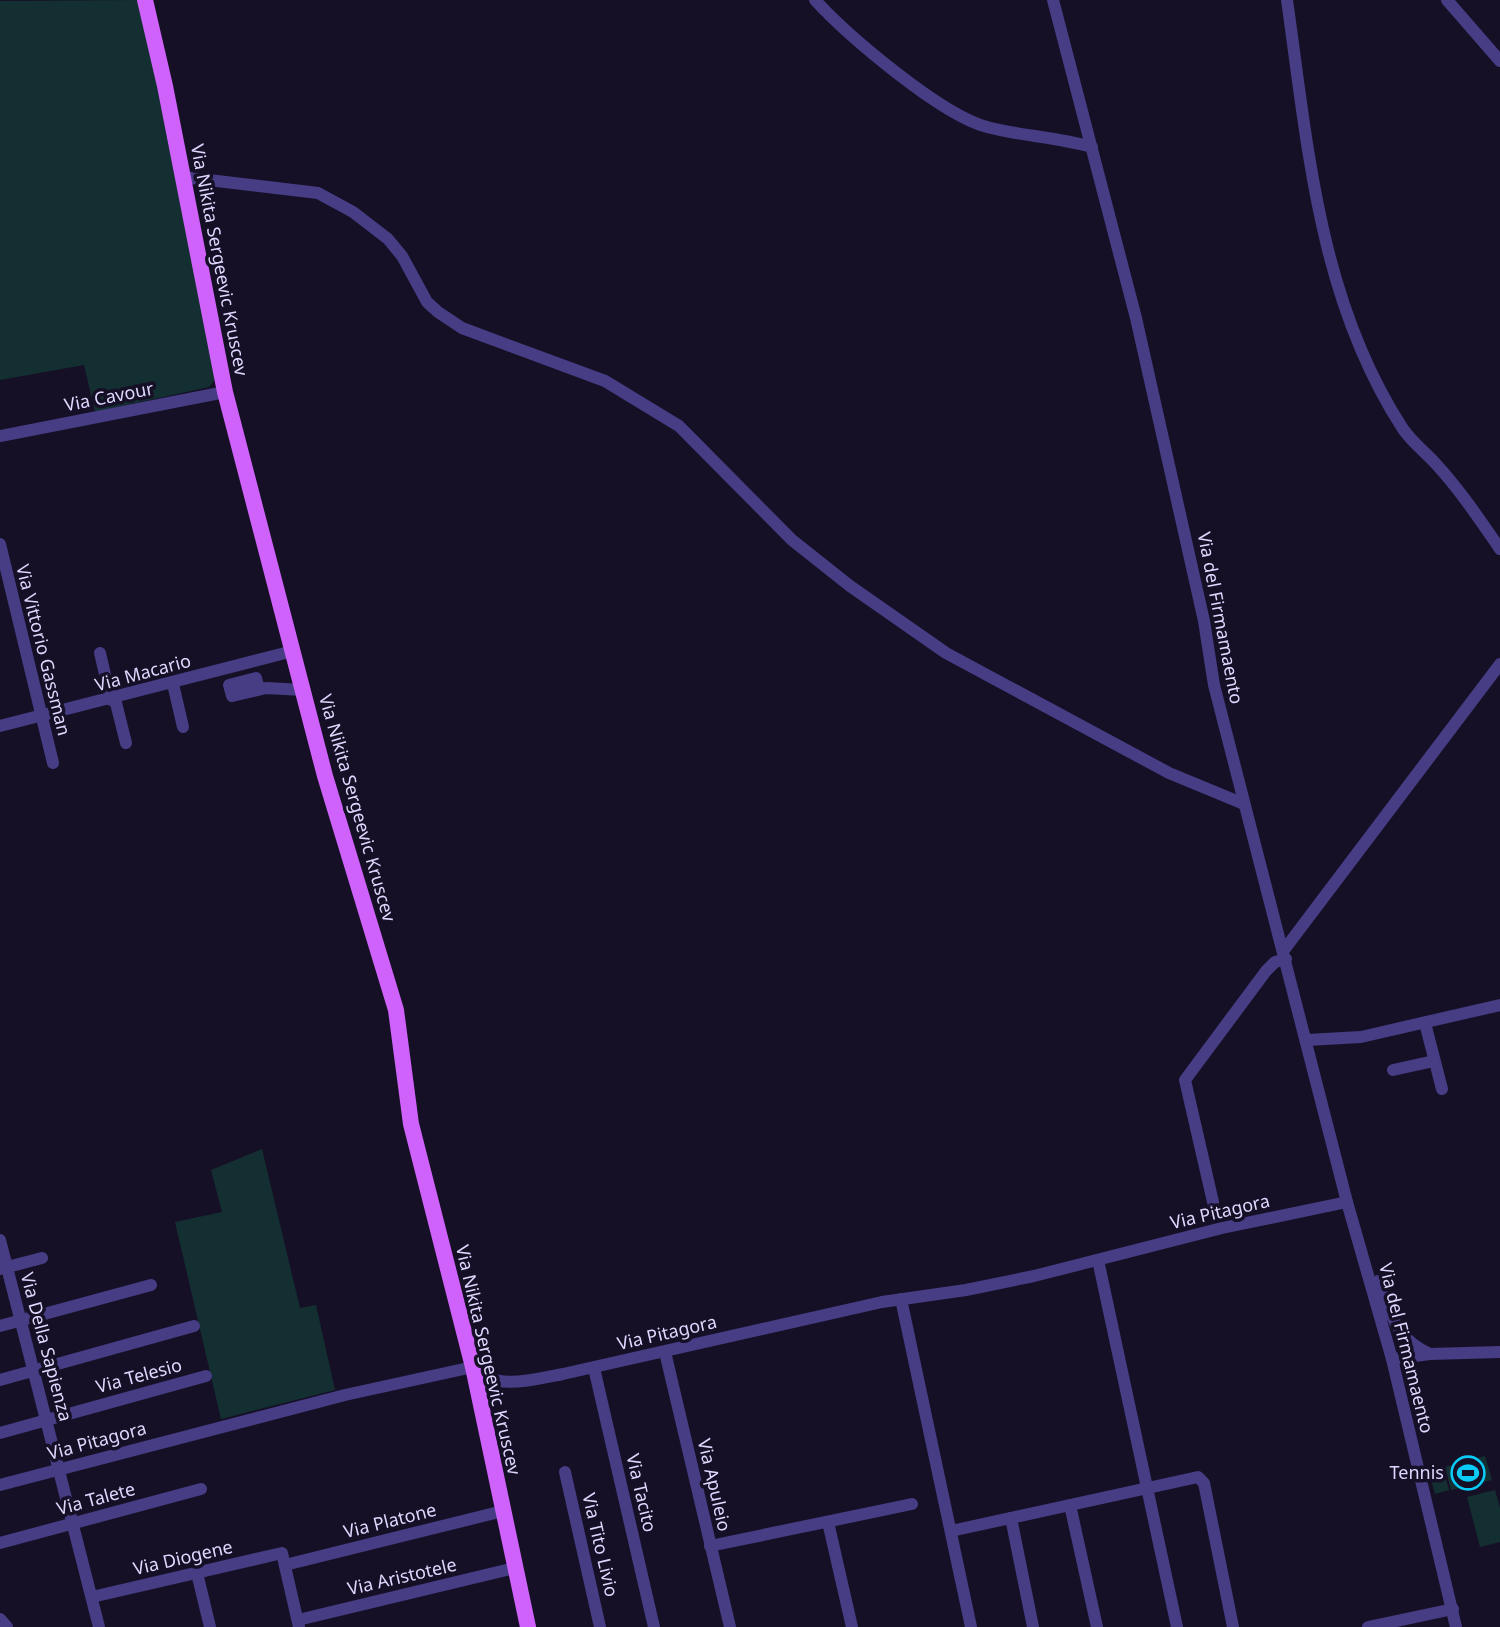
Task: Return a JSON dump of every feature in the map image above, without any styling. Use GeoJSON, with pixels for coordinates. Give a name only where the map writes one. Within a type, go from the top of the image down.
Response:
{"type":"FeatureCollection","features":[{"type":"Feature","properties":{"kind":"main road","name":"Via Nikita Sergeevic Kruscev"},"geometry":{"type":"LineString","coordinates":[[145,0],[225,392],[341,835],[396,1010],[413,1132],[473,1367],[528,1627]]}},
{"type":"Feature","properties":{"kind":"street"},"geometry":{"type":"LineString","coordinates":[[815,0],[836,23],[893,70],[954,111],[984,126],[1068,140],[1092,147]]}},
{"type":"Feature","properties":{"kind":"street","name":"Via del Firmamaento"},"geometry":{"type":"LineString","coordinates":[[1053,0],[1142,344],[1204,621],[1213,685],[1347,1202],[1392,1359],[1456,1627]]}},
{"type":"Feature","properties":{"kind":"street"},"geometry":{"type":"LineString","coordinates":[[1287,0],[1313,181],[1336,283],[1352,331],[1366,364],[1404,430],[1466,501],[1500,549]]}},
{"type":"Feature","properties":{"kind":"street"},"geometry":{"type":"LineString","coordinates":[[1447,0],[1500,61]]}},
{"type":"Feature","properties":{"kind":"street"},"geometry":{"type":"LineString","coordinates":[[183,177],[318,193],[336,200],[388,239],[402,256],[426,302],[438,312],[462,328],[605,381],[679,426],[792,540],[946,653],[1169,773],[1244,804]]}},
{"type":"Feature","properties":{"kind":"street","name":"Via Cavour"},"geometry":{"type":"LineString","coordinates":[[0,436],[225,392]]}},
{"type":"Feature","properties":{"kind":"street","name":"Via Vittorio Gassman"},"geometry":{"type":"LineString","coordinates":[[0,544],[53,763]]}},
{"type":"Feature","properties":{"kind":"street","name":"Via Macario"},"geometry":{"type":"LineString","coordinates":[[0,726],[173,684],[293,651]]}},
{"type":"Feature","properties":{"kind":"street"},"geometry":{"type":"LineString","coordinates":[[100,653],[126,743]]}},
{"type":"Feature","properties":{"kind":"street"},"geometry":{"type":"LineString","coordinates":[[1213,1202],[1185,1080],[1266,971],[1285,955],[1500,664]]}},
{"type":"Feature","properties":{"kind":"street"},"geometry":{"type":"LineString","coordinates":[[229,668],[233,684],[256,678],[259,689],[303,690]]}},
{"type":"Feature","properties":{"kind":"street"},"geometry":{"type":"LineString","coordinates":[[173,684],[183,727]]}},
{"type":"Feature","properties":{"kind":"street"},"geometry":{"type":"LineString","coordinates":[[1307,1040],[1360,1037],[1500,1005]]}},
{"type":"Feature","properties":{"kind":"street"},"geometry":{"type":"LineString","coordinates":[[1425,1023],[1442,1089]]}},
{"type":"Feature","properties":{"kind":"street"},"geometry":{"type":"LineString","coordinates":[[1393,1070],[1434,1061]]}},
{"type":"Feature","properties":{"kind":"street","name":"Via Pitagora"},"geometry":{"type":"LineString","coordinates":[[0,1485],[345,1395],[473,1367],[480,1375],[495,1381],[522,1381],[594,1368],[901,1299],[967,1290],[1222,1228],[1347,1202]]}},
{"type":"Feature","properties":{"kind":"street","name":"Via Della Sapienza"},"geometry":{"type":"LineString","coordinates":[[0,1240],[4,1268],[21,1321],[99,1627]]}},
{"type":"Feature","properties":{"kind":"street","name":"Via del Firmamaento"},"geometry":{"type":"LineString","coordinates":[[1359,1241],[1401,1334],[1412,1346],[1430,1353]]}},
{"type":"Feature","properties":{"kind":"street"},"geometry":{"type":"LineString","coordinates":[[4,1268],[42,1258]]}},
{"type":"Feature","properties":{"kind":"street"},"geometry":{"type":"LineString","coordinates":[[1098,1260],[1177,1627]]}},
{"type":"Feature","properties":{"kind":"street"},"geometry":{"type":"LineString","coordinates":[[0,1326],[152,1285]]}},
{"type":"Feature","properties":{"kind":"street"},"geometry":{"type":"LineString","coordinates":[[901,1299],[971,1627]]}},
{"type":"Feature","properties":{"kind":"street"},"geometry":{"type":"LineString","coordinates":[[0,1380],[194,1326]]}},
{"type":"Feature","properties":{"kind":"street","name":"Via Apuleio"},"geometry":{"type":"LineString","coordinates":[[665,1352],[730,1627]]}},
{"type":"Feature","properties":{"kind":"street"},"geometry":{"type":"LineString","coordinates":[[1392,1359],[1430,1353],[1500,1352]]}},
{"type":"Feature","properties":{"kind":"street","name":"Via Tacito"},"geometry":{"type":"LineString","coordinates":[[594,1368],[654,1627]]}},
{"type":"Feature","properties":{"kind":"street","name":"Via Telesio"},"geometry":{"type":"LineString","coordinates":[[0,1433],[206,1376]]}},
{"type":"Feature","properties":{"kind":"street","name":"Via Tito Livio"},"geometry":{"type":"LineString","coordinates":[[565,1472],[600,1627]]}},
{"type":"Feature","properties":{"kind":"street"},"geometry":{"type":"LineString","coordinates":[[951,1531],[1198,1477],[1204,1483],[1233,1627]]}},
{"type":"Feature","properties":{"kind":"street","name":"Via Talete"},"geometry":{"type":"LineString","coordinates":[[0,1543],[201,1489]]}},
{"type":"Feature","properties":{"kind":"street"},"geometry":{"type":"LineString","coordinates":[[710,1546],[912,1504]]}},
{"type":"Feature","properties":{"kind":"street"},"geometry":{"type":"LineString","coordinates":[[1070,1505],[1097,1627]]}},
{"type":"Feature","properties":{"kind":"street","name":"Via Platone"},"geometry":{"type":"LineString","coordinates":[[283,1559],[503,1511]]}},
{"type":"Feature","properties":{"kind":"street"},"geometry":{"type":"LineString","coordinates":[[1011,1518],[1033,1627]]}},
{"type":"Feature","properties":{"kind":"street"},"geometry":{"type":"LineString","coordinates":[[828,1522],[852,1627]]}},
{"type":"Feature","properties":{"kind":"street"},"geometry":{"type":"LineString","coordinates":[[283,1559],[299,1623]]}},
{"type":"Feature","properties":{"kind":"street","name":"Via Diogene"},"geometry":{"type":"LineString","coordinates":[[92,1597],[197,1573],[283,1559]]}},
{"type":"Feature","properties":{"kind":"street","name":"Via Aristotele"},"geometry":{"type":"LineString","coordinates":[[299,1623],[514,1568]]}},
{"type":"Feature","properties":{"kind":"street"},"geometry":{"type":"LineString","coordinates":[[197,1573],[210,1627]]}},
{"type":"Feature","properties":{"kind":"street"},"geometry":{"type":"LineString","coordinates":[[1373,1626],[1453,1609]]}},
{"type":"Feature","properties":{"kind":"street"},"geometry":{"type":"LineString","coordinates":[[0,1619],[7,1627]]}},
{"type":"Feature","properties":{"kind":"green space"},"geometry":{"type":"Polygon","coordinates":[[[140,0],[216,378],[209,387],[95,412],[84,365],[0,380],[0,1],[140,0]]]}},
{"type":"Feature","properties":{"kind":"green space"},"geometry":{"type":"Polygon","coordinates":[[[262,1149],[300,1308],[316,1305],[335,1390],[221,1419],[175,1222],[222,1212],[211,1170],[262,1149]]]}},
{"type":"Feature","properties":{"kind":"green space","name":"Tennis"},"geometry":{"type":"Polygon","coordinates":[[[1485,1456],[1492,1480],[1451,1490],[1445,1467],[1485,1456]]]}},
{"type":"Feature","properties":{"kind":"green space"},"geometry":{"type":"Polygon","coordinates":[[[1444,1472],[1449,1490],[1435,1494],[1430,1476],[1444,1472]]]}},
{"type":"Feature","properties":{"kind":"green space"},"geometry":{"type":"Polygon","coordinates":[[[1495,1490],[1500,1508],[1500,1542],[1480,1547],[1467,1497],[1495,1490]]]}},
{"type":"Feature","properties":{"kind":"place","name":"Tennis"},"geometry":{"type":"Point","coordinates":[1468,1473]}}]}
